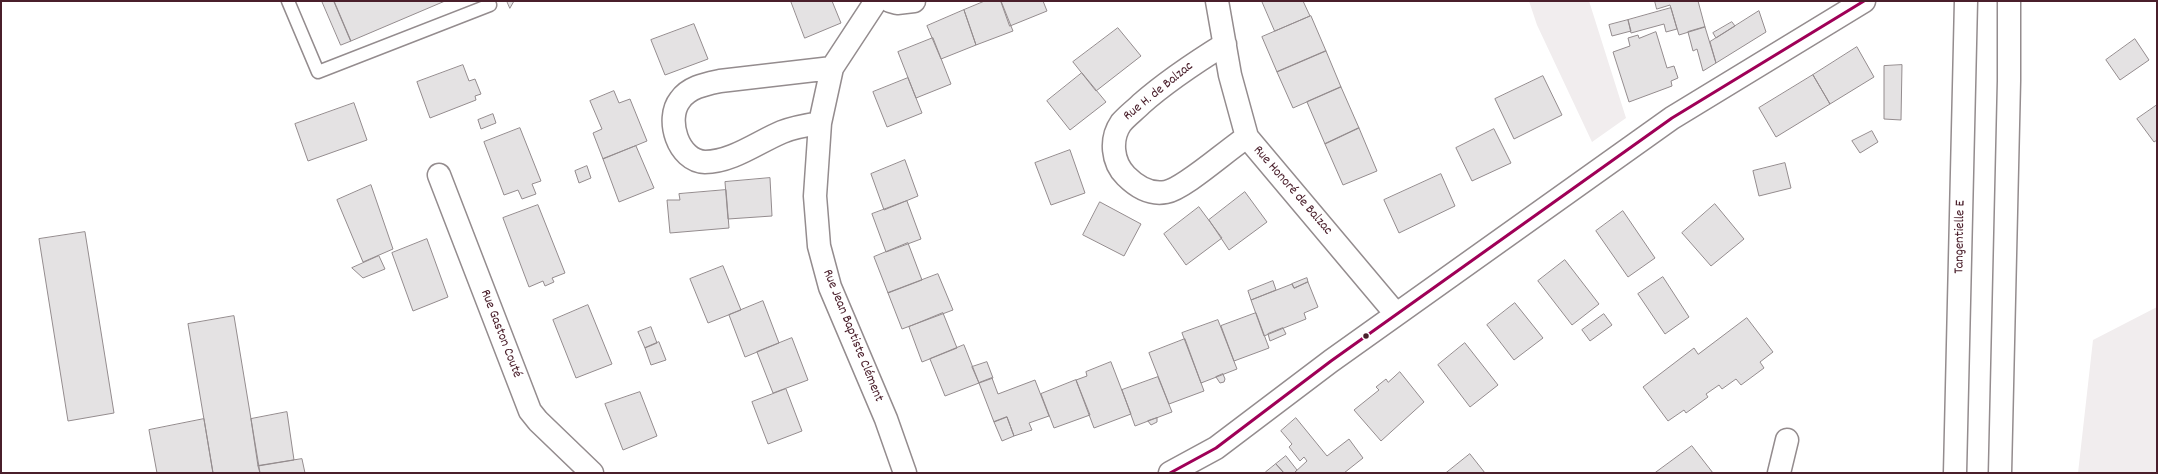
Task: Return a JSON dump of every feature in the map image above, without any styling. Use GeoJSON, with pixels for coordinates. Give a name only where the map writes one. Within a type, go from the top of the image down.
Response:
{"type":"FeatureCollection","features":[{"type":"Feature","properties":{"kind":"street","name":"Rue Jean Baptiste Clément"},"geometry":{"type":"LineString","coordinates":[[876,1],[832,68],[820,123],[815,196],[819,246],[830,287],[886,419],[905,473]]}},
{"type":"Feature","properties":{"kind":"street"},"geometry":{"type":"LineString","coordinates":[[890,1],[896,3],[914,1]]}},
{"type":"Feature","properties":{"kind":"street","name":"Rue Honoré de Balzac"},"geometry":{"type":"LineString","coordinates":[[1216,1],[1230,75],[1246,138],[1396,314]]}},
{"type":"Feature","properties":{"kind":"street"},"geometry":{"type":"LineString","coordinates":[[1170,473],[1216,448],[1396,314],[1672,118],[1864,1]]}},
{"type":"Feature","properties":{"kind":"street","name":"Tangentielle E"},"geometry":{"type":"LineString","coordinates":[[1955,473],[1966,1]]}},
{"type":"Feature","properties":{"kind":"street"},"geometry":{"type":"LineString","coordinates":[[2000,473],[2009,88],[2009,1]]}},
{"type":"Feature","properties":{"kind":"street","name":"Rue H. de Balzac"},"geometry":{"type":"LineString","coordinates":[[1225,44],[1191,65],[1152,95],[1121,123],[1113,142],[1116,161],[1124,175],[1138,187],[1153,193],[1167,192],[1182,185],[1246,138]]}},
{"type":"Feature","properties":{"kind":"street"},"geometry":{"type":"LineString","coordinates":[[820,123],[802,125],[783,131],[740,152],[714,161],[703,162],[690,157],[679,143],[673,126],[674,110],[680,99],[691,90],[704,85],[720,81],[832,68]]}},
{"type":"Feature","properties":{"kind":"street","name":"Rue Gaston Couté"},"geometry":{"type":"LineString","coordinates":[[439,175],[530,411],[592,473]]}},
{"type":"Feature","properties":{"kind":"street"},"geometry":{"type":"LineString","coordinates":[[1779,473],[1787,440]]}},
{"type":"Feature","properties":{"kind":"lane"},"geometry":{"type":"LineString","coordinates":[[288,1],[318,72],[490,5],[488,1]]}},
{"type":"Feature","properties":{"kind":"shaded area"},"geometry":{"type":"Polygon","coordinates":[[[1529,1],[1589,1],[1626,118],[1592,142],[1537,25],[1529,1]]]}},
{"type":"Feature","properties":{"kind":"shaded area"},"geometry":{"type":"Polygon","coordinates":[[[2157,307],[2157,473],[2078,473],[2093,340],[2157,307]]]}},
{"type":"Feature","properties":{"kind":"building"},"geometry":{"type":"Polygon","coordinates":[[[322,1],[334,1],[351,41],[341,45],[322,1]]]}},
{"type":"Feature","properties":{"kind":"building"},"geometry":{"type":"Polygon","coordinates":[[[334,1],[445,1],[351,41],[334,1]]]}},
{"type":"Feature","properties":{"kind":"building"},"geometry":{"type":"Polygon","coordinates":[[[507,1],[514,1],[510,8],[507,1]]]}},
{"type":"Feature","properties":{"kind":"building"},"geometry":{"type":"Polygon","coordinates":[[[791,1],[832,1],[841,23],[805,38],[791,1]]]}},
{"type":"Feature","properties":{"kind":"building"},"geometry":{"type":"Polygon","coordinates":[[[985,1],[1001,1],[1013,31],[976,45],[964,10],[985,1]]]}},
{"type":"Feature","properties":{"kind":"building"},"geometry":{"type":"Polygon","coordinates":[[[1001,1],[1043,1],[1047,11],[1010,26],[1001,1]]]}},
{"type":"Feature","properties":{"kind":"building"},"geometry":{"type":"Polygon","coordinates":[[[1262,1],[1303,1],[1310,16],[1275,31],[1262,1]]]}},
{"type":"Feature","properties":{"kind":"building"},"geometry":{"type":"Polygon","coordinates":[[[1655,1],[1698,1],[1705,27],[1679,35],[1670,5],[1657,9],[1655,1]]]}},
{"type":"Feature","properties":{"kind":"building"},"geometry":{"type":"Polygon","coordinates":[[[1671,8],[1677,29],[1666,32],[1664,24],[1631,33],[1628,20],[1671,8]]]}},
{"type":"Feature","properties":{"kind":"building"},"geometry":{"type":"Polygon","coordinates":[[[964,10],[976,45],[941,59],[927,26],[964,10]]]}},
{"type":"Feature","properties":{"kind":"building"},"geometry":{"type":"Polygon","coordinates":[[[1759,11],[1766,32],[1716,63],[1710,42],[1759,11]]]}},
{"type":"Feature","properties":{"kind":"building"},"geometry":{"type":"Polygon","coordinates":[[[1311,16],[1326,51],[1277,72],[1262,37],[1311,16]]]}},
{"type":"Feature","properties":{"kind":"building"},"geometry":{"type":"Polygon","coordinates":[[[1628,20],[1631,31],[1612,36],[1609,25],[1628,20]]]}},
{"type":"Feature","properties":{"kind":"building"},"geometry":{"type":"Polygon","coordinates":[[[1732,22],[1735,26],[1716,38],[1713,33],[1732,22]]]}},
{"type":"Feature","properties":{"kind":"building"},"geometry":{"type":"Polygon","coordinates":[[[694,24],[708,59],[665,75],[651,40],[694,24]]]}},
{"type":"Feature","properties":{"kind":"building"},"geometry":{"type":"Polygon","coordinates":[[[1705,27],[1716,63],[1703,71],[1697,49],[1693,51],[1688,32],[1705,27]]]}},
{"type":"Feature","properties":{"kind":"building"},"geometry":{"type":"Polygon","coordinates":[[[1118,28],[1141,56],[1096,91],[1073,62],[1118,28]]]}},
{"type":"Feature","properties":{"kind":"building"},"geometry":{"type":"Polygon","coordinates":[[[1656,32],[1667,68],[1674,66],[1678,78],[1671,81],[1672,86],[1629,102],[1613,52],[1630,46],[1628,38],[1638,35],[1639,38],[1656,32]]]}},
{"type":"Feature","properties":{"kind":"building"},"geometry":{"type":"Polygon","coordinates":[[[933,38],[951,84],[916,98],[898,52],[933,38]]]}},
{"type":"Feature","properties":{"kind":"building"},"geometry":{"type":"Polygon","coordinates":[[[2135,39],[2149,60],[2120,80],[2106,60],[2135,39]]]}},
{"type":"Feature","properties":{"kind":"building"},"geometry":{"type":"Polygon","coordinates":[[[1857,47],[1874,77],[1830,104],[1813,75],[1857,47]]]}},
{"type":"Feature","properties":{"kind":"building"},"geometry":{"type":"Polygon","coordinates":[[[1326,51],[1341,87],[1293,108],[1277,72],[1326,51]]]}},
{"type":"Feature","properties":{"kind":"building"},"geometry":{"type":"Polygon","coordinates":[[[463,65],[469,81],[475,79],[481,94],[475,96],[476,100],[430,118],[417,82],[463,65]]]}},
{"type":"Feature","properties":{"kind":"building"},"geometry":{"type":"Polygon","coordinates":[[[1902,65],[1901,120],[1884,119],[1884,66],[1902,65]]]}},
{"type":"Feature","properties":{"kind":"building"},"geometry":{"type":"Polygon","coordinates":[[[1082,73],[1106,102],[1070,130],[1047,101],[1082,73]]]}},
{"type":"Feature","properties":{"kind":"building"},"geometry":{"type":"Polygon","coordinates":[[[1813,75],[1830,104],[1776,137],[1759,108],[1813,75]]]}},
{"type":"Feature","properties":{"kind":"building"},"geometry":{"type":"Polygon","coordinates":[[[1543,76],[1562,115],[1514,139],[1495,99],[1543,76]]]}},
{"type":"Feature","properties":{"kind":"building"},"geometry":{"type":"Polygon","coordinates":[[[908,78],[922,113],[887,127],[873,92],[908,78]]]}},
{"type":"Feature","properties":{"kind":"building"},"geometry":{"type":"Polygon","coordinates":[[[1341,87],[1359,128],[1325,144],[1307,102],[1341,87]]]}},
{"type":"Feature","properties":{"kind":"building"},"geometry":{"type":"Polygon","coordinates":[[[614,91],[619,103],[630,99],[647,141],[603,159],[593,133],[602,129],[590,101],[614,91]]]}},
{"type":"Feature","properties":{"kind":"building"},"geometry":{"type":"Polygon","coordinates":[[[354,103],[367,140],[308,161],[295,124],[354,103]]]}},
{"type":"Feature","properties":{"kind":"building"},"geometry":{"type":"Polygon","coordinates":[[[2157,105],[2157,140],[2154,142],[2137,119],[2157,105]]]}},
{"type":"Feature","properties":{"kind":"building"},"geometry":{"type":"Polygon","coordinates":[[[493,114],[496,123],[481,129],[478,120],[493,114]]]}},
{"type":"Feature","properties":{"kind":"building"},"geometry":{"type":"Polygon","coordinates":[[[520,128],[541,181],[532,184],[536,194],[522,199],[518,190],[504,195],[484,142],[520,128]]]}},
{"type":"Feature","properties":{"kind":"building"},"geometry":{"type":"Polygon","coordinates":[[[1359,128],[1377,171],[1343,185],[1325,144],[1359,128]]]}},
{"type":"Feature","properties":{"kind":"building"},"geometry":{"type":"Polygon","coordinates":[[[1494,129],[1511,163],[1472,181],[1456,148],[1494,129]]]}},
{"type":"Feature","properties":{"kind":"building"},"geometry":{"type":"Polygon","coordinates":[[[1872,131],[1878,142],[1860,153],[1852,141],[1872,131]]]}},
{"type":"Feature","properties":{"kind":"building"},"geometry":{"type":"Polygon","coordinates":[[[636,146],[654,188],[619,202],[603,159],[636,146]]]}},
{"type":"Feature","properties":{"kind":"building"},"geometry":{"type":"Polygon","coordinates":[[[1070,150],[1085,193],[1051,205],[1035,163],[1070,150]]]}},
{"type":"Feature","properties":{"kind":"building"},"geometry":{"type":"Polygon","coordinates":[[[905,160],[918,196],[884,210],[871,174],[905,160]]]}},
{"type":"Feature","properties":{"kind":"building"},"geometry":{"type":"Polygon","coordinates":[[[1785,163],[1791,188],[1759,196],[1753,171],[1785,163]]]}},
{"type":"Feature","properties":{"kind":"building"},"geometry":{"type":"Polygon","coordinates":[[[587,166],[591,178],[579,183],[575,171],[587,166]]]}},
{"type":"Feature","properties":{"kind":"building"},"geometry":{"type":"Polygon","coordinates":[[[1441,174],[1455,206],[1399,233],[1384,200],[1441,174]]]}},
{"type":"Feature","properties":{"kind":"building"},"geometry":{"type":"Polygon","coordinates":[[[770,178],[772,216],[728,219],[725,182],[770,178]]]}},
{"type":"Feature","properties":{"kind":"building"},"geometry":{"type":"Polygon","coordinates":[[[371,185],[393,249],[363,262],[337,200],[371,185]]]}},
{"type":"Feature","properties":{"kind":"building"},"geometry":{"type":"Polygon","coordinates":[[[726,190],[729,228],[670,233],[667,200],[680,200],[679,194],[726,190]]]}},
{"type":"Feature","properties":{"kind":"building"},"geometry":{"type":"Polygon","coordinates":[[[1245,192],[1267,222],[1229,250],[1209,220],[1245,192]]]}},
{"type":"Feature","properties":{"kind":"building"},"geometry":{"type":"Polygon","coordinates":[[[907,201],[921,239],[886,252],[872,214],[907,201]]]}},
{"type":"Feature","properties":{"kind":"building"},"geometry":{"type":"Polygon","coordinates":[[[1100,202],[1141,224],[1124,256],[1083,235],[1100,202]]]}},
{"type":"Feature","properties":{"kind":"building"},"geometry":{"type":"Polygon","coordinates":[[[1715,204],[1744,239],[1711,266],[1682,233],[1715,204]]]}},
{"type":"Feature","properties":{"kind":"building"},"geometry":{"type":"Polygon","coordinates":[[[538,205],[565,273],[552,278],[554,282],[545,286],[543,281],[529,287],[503,218],[538,205]]]}},
{"type":"Feature","properties":{"kind":"building"},"geometry":{"type":"Polygon","coordinates":[[[1199,207],[1222,238],[1186,265],[1164,234],[1199,207]]]}},
{"type":"Feature","properties":{"kind":"building"},"geometry":{"type":"Polygon","coordinates":[[[1623,211],[1655,258],[1628,277],[1596,231],[1623,211]]]}},
{"type":"Feature","properties":{"kind":"building"},"geometry":{"type":"Polygon","coordinates":[[[85,232],[114,413],[68,421],[39,239],[85,232]]]}},
{"type":"Feature","properties":{"kind":"building"},"geometry":{"type":"Polygon","coordinates":[[[427,239],[448,297],[413,311],[392,253],[427,239]]]}},
{"type":"Feature","properties":{"kind":"building"},"geometry":{"type":"Polygon","coordinates":[[[908,243],[922,280],[888,293],[874,257],[908,243]]]}},
{"type":"Feature","properties":{"kind":"building"},"geometry":{"type":"Polygon","coordinates":[[[379,256],[385,269],[363,278],[352,268],[379,256]]]}},
{"type":"Feature","properties":{"kind":"building"},"geometry":{"type":"Polygon","coordinates":[[[1565,260],[1599,304],[1572,325],[1538,281],[1565,260]]]}},
{"type":"Feature","properties":{"kind":"building"},"geometry":{"type":"Polygon","coordinates":[[[723,266],[741,310],[708,323],[690,279],[723,266]]]}},
{"type":"Feature","properties":{"kind":"building"},"geometry":{"type":"Polygon","coordinates":[[[938,274],[953,310],[902,329],[888,293],[938,274]]]}},
{"type":"Feature","properties":{"kind":"building"},"geometry":{"type":"Polygon","coordinates":[[[1663,277],[1689,317],[1665,334],[1638,294],[1663,277]]]}},
{"type":"Feature","properties":{"kind":"building"},"geometry":{"type":"Polygon","coordinates":[[[1307,278],[1308,282],[1294,288],[1292,284],[1307,278]]]}},
{"type":"Feature","properties":{"kind":"building"},"geometry":{"type":"Polygon","coordinates":[[[1273,281],[1276,290],[1251,300],[1248,291],[1273,281]]]}},
{"type":"Feature","properties":{"kind":"building"},"geometry":{"type":"Polygon","coordinates":[[[1308,282],[1318,307],[1304,313],[1306,319],[1264,336],[1251,300],[1292,284],[1294,288],[1308,282]]]}},
{"type":"Feature","properties":{"kind":"building"},"geometry":{"type":"Polygon","coordinates":[[[763,301],[779,343],[745,357],[729,315],[763,301]]]}},
{"type":"Feature","properties":{"kind":"building"},"geometry":{"type":"Polygon","coordinates":[[[1515,303],[1543,338],[1514,360],[1487,325],[1515,303]]]}},
{"type":"Feature","properties":{"kind":"building"},"geometry":{"type":"Polygon","coordinates":[[[588,305],[612,364],[576,378],[553,320],[588,305]]]}},
{"type":"Feature","properties":{"kind":"building"},"geometry":{"type":"Polygon","coordinates":[[[943,313],[957,348],[922,362],[909,327],[943,313]]]}},
{"type":"Feature","properties":{"kind":"building"},"geometry":{"type":"Polygon","coordinates":[[[1256,313],[1269,348],[1234,361],[1221,326],[1256,313]]]}},
{"type":"Feature","properties":{"kind":"building"},"geometry":{"type":"Polygon","coordinates":[[[1604,314],[1612,325],[1590,341],[1582,330],[1604,314]]]}},
{"type":"Feature","properties":{"kind":"building"},"geometry":{"type":"Polygon","coordinates":[[[234,316],[260,473],[213,473],[188,324],[234,316]]]}},
{"type":"Feature","properties":{"kind":"building"},"geometry":{"type":"Polygon","coordinates":[[[1747,318],[1773,352],[1760,362],[1764,368],[1741,385],[1736,379],[1722,389],[1719,385],[1706,394],[1708,397],[1686,413],[1684,410],[1668,421],[1643,387],[1694,348],[1698,354],[1747,318]]]}},
{"type":"Feature","properties":{"kind":"building"},"geometry":{"type":"Polygon","coordinates":[[[1218,320],[1237,369],[1201,383],[1182,333],[1218,320]]]}},
{"type":"Feature","properties":{"kind":"building"},"geometry":{"type":"Polygon","coordinates":[[[651,327],[657,343],[645,348],[638,332],[651,327]]]}},
{"type":"Feature","properties":{"kind":"building"},"geometry":{"type":"Polygon","coordinates":[[[1283,328],[1286,334],[1270,341],[1268,334],[1283,328]]]}},
{"type":"Feature","properties":{"kind":"building"},"geometry":{"type":"Polygon","coordinates":[[[792,338],[808,380],[773,393],[757,352],[792,338]]]}},
{"type":"Feature","properties":{"kind":"building"},"geometry":{"type":"Polygon","coordinates":[[[1185,339],[1204,391],[1169,404],[1149,353],[1185,339]]]}},
{"type":"Feature","properties":{"kind":"building"},"geometry":{"type":"Polygon","coordinates":[[[659,342],[666,360],[651,365],[645,348],[659,342]]]}},
{"type":"Feature","properties":{"kind":"building"},"geometry":{"type":"Polygon","coordinates":[[[1465,343],[1498,385],[1470,407],[1438,365],[1465,343]]]}},
{"type":"Feature","properties":{"kind":"building"},"geometry":{"type":"Polygon","coordinates":[[[964,345],[979,383],[945,396],[930,359],[964,345]]]}},
{"type":"Feature","properties":{"kind":"building"},"geometry":{"type":"Polygon","coordinates":[[[987,362],[993,378],[979,383],[972,367],[987,362]]]}},
{"type":"Feature","properties":{"kind":"building"},"geometry":{"type":"Polygon","coordinates":[[[1111,362],[1131,414],[1094,428],[1076,380],[1087,376],[1086,372],[1111,362]]]}},
{"type":"Feature","properties":{"kind":"building"},"geometry":{"type":"Polygon","coordinates":[[[1400,372],[1424,402],[1381,441],[1354,410],[1379,390],[1376,387],[1386,379],[1388,382],[1400,372]]]}},
{"type":"Feature","properties":{"kind":"building"},"geometry":{"type":"Polygon","coordinates":[[[1223,374],[1225,379],[1224,382],[1220,383],[1216,377],[1223,374]]]}},
{"type":"Feature","properties":{"kind":"building"},"geometry":{"type":"Polygon","coordinates":[[[1158,377],[1172,412],[1135,426],[1122,390],[1158,377]]]}},
{"type":"Feature","properties":{"kind":"building"},"geometry":{"type":"Polygon","coordinates":[[[992,378],[998,394],[1035,380],[1049,416],[1029,423],[1032,430],[1014,436],[1007,417],[994,422],[979,383],[992,378]]]}},
{"type":"Feature","properties":{"kind":"building"},"geometry":{"type":"Polygon","coordinates":[[[1076,380],[1090,415],[1054,428],[1041,394],[1076,380]]]}},
{"type":"Feature","properties":{"kind":"building"},"geometry":{"type":"Polygon","coordinates":[[[786,389],[802,431],[768,444],[752,402],[786,389]]]}},
{"type":"Feature","properties":{"kind":"building"},"geometry":{"type":"Polygon","coordinates":[[[640,392],[657,436],[623,450],[605,404],[640,392]]]}},
{"type":"Feature","properties":{"kind":"building"},"geometry":{"type":"Polygon","coordinates":[[[287,412],[294,460],[258,466],[251,419],[287,412]]]}},
{"type":"Feature","properties":{"kind":"building"},"geometry":{"type":"Polygon","coordinates":[[[1007,417],[1014,436],[1002,441],[994,422],[1007,417]]]}},
{"type":"Feature","properties":{"kind":"building"},"geometry":{"type":"Polygon","coordinates":[[[1157,418],[1157,422],[1151,425],[1148,421],[1157,418]]]}},
{"type":"Feature","properties":{"kind":"building"},"geometry":{"type":"Polygon","coordinates":[[[1296,418],[1327,456],[1349,439],[1363,458],[1344,473],[1294,473],[1307,461],[1304,457],[1300,461],[1289,447],[1292,444],[1281,431],[1296,418]]]}},
{"type":"Feature","properties":{"kind":"building"},"geometry":{"type":"Polygon","coordinates":[[[204,419],[213,473],[157,473],[149,430],[204,419]]]}},
{"type":"Feature","properties":{"kind":"building"},"geometry":{"type":"Polygon","coordinates":[[[1692,446],[1713,473],[1655,473],[1692,446]]]}},
{"type":"Feature","properties":{"kind":"building"},"geometry":{"type":"Polygon","coordinates":[[[1470,454],[1485,473],[1446,473],[1470,454]]]}},
{"type":"Feature","properties":{"kind":"building"},"geometry":{"type":"Polygon","coordinates":[[[1286,456],[1297,470],[1294,473],[1284,473],[1276,464],[1286,456]]]}},
{"type":"Feature","properties":{"kind":"building"},"geometry":{"type":"Polygon","coordinates":[[[302,459],[305,473],[260,473],[258,466],[302,459]]]}},
{"type":"Feature","properties":{"kind":"building"},"geometry":{"type":"Polygon","coordinates":[[[1276,464],[1284,473],[1266,472],[1276,464]]]}},
{"type":"Feature","properties":{"kind":"transit line"},"geometry":{"type":"LineString","coordinates":[[1170,473],[1216,448],[1331,361],[1672,118],[1864,1]]}}]}
